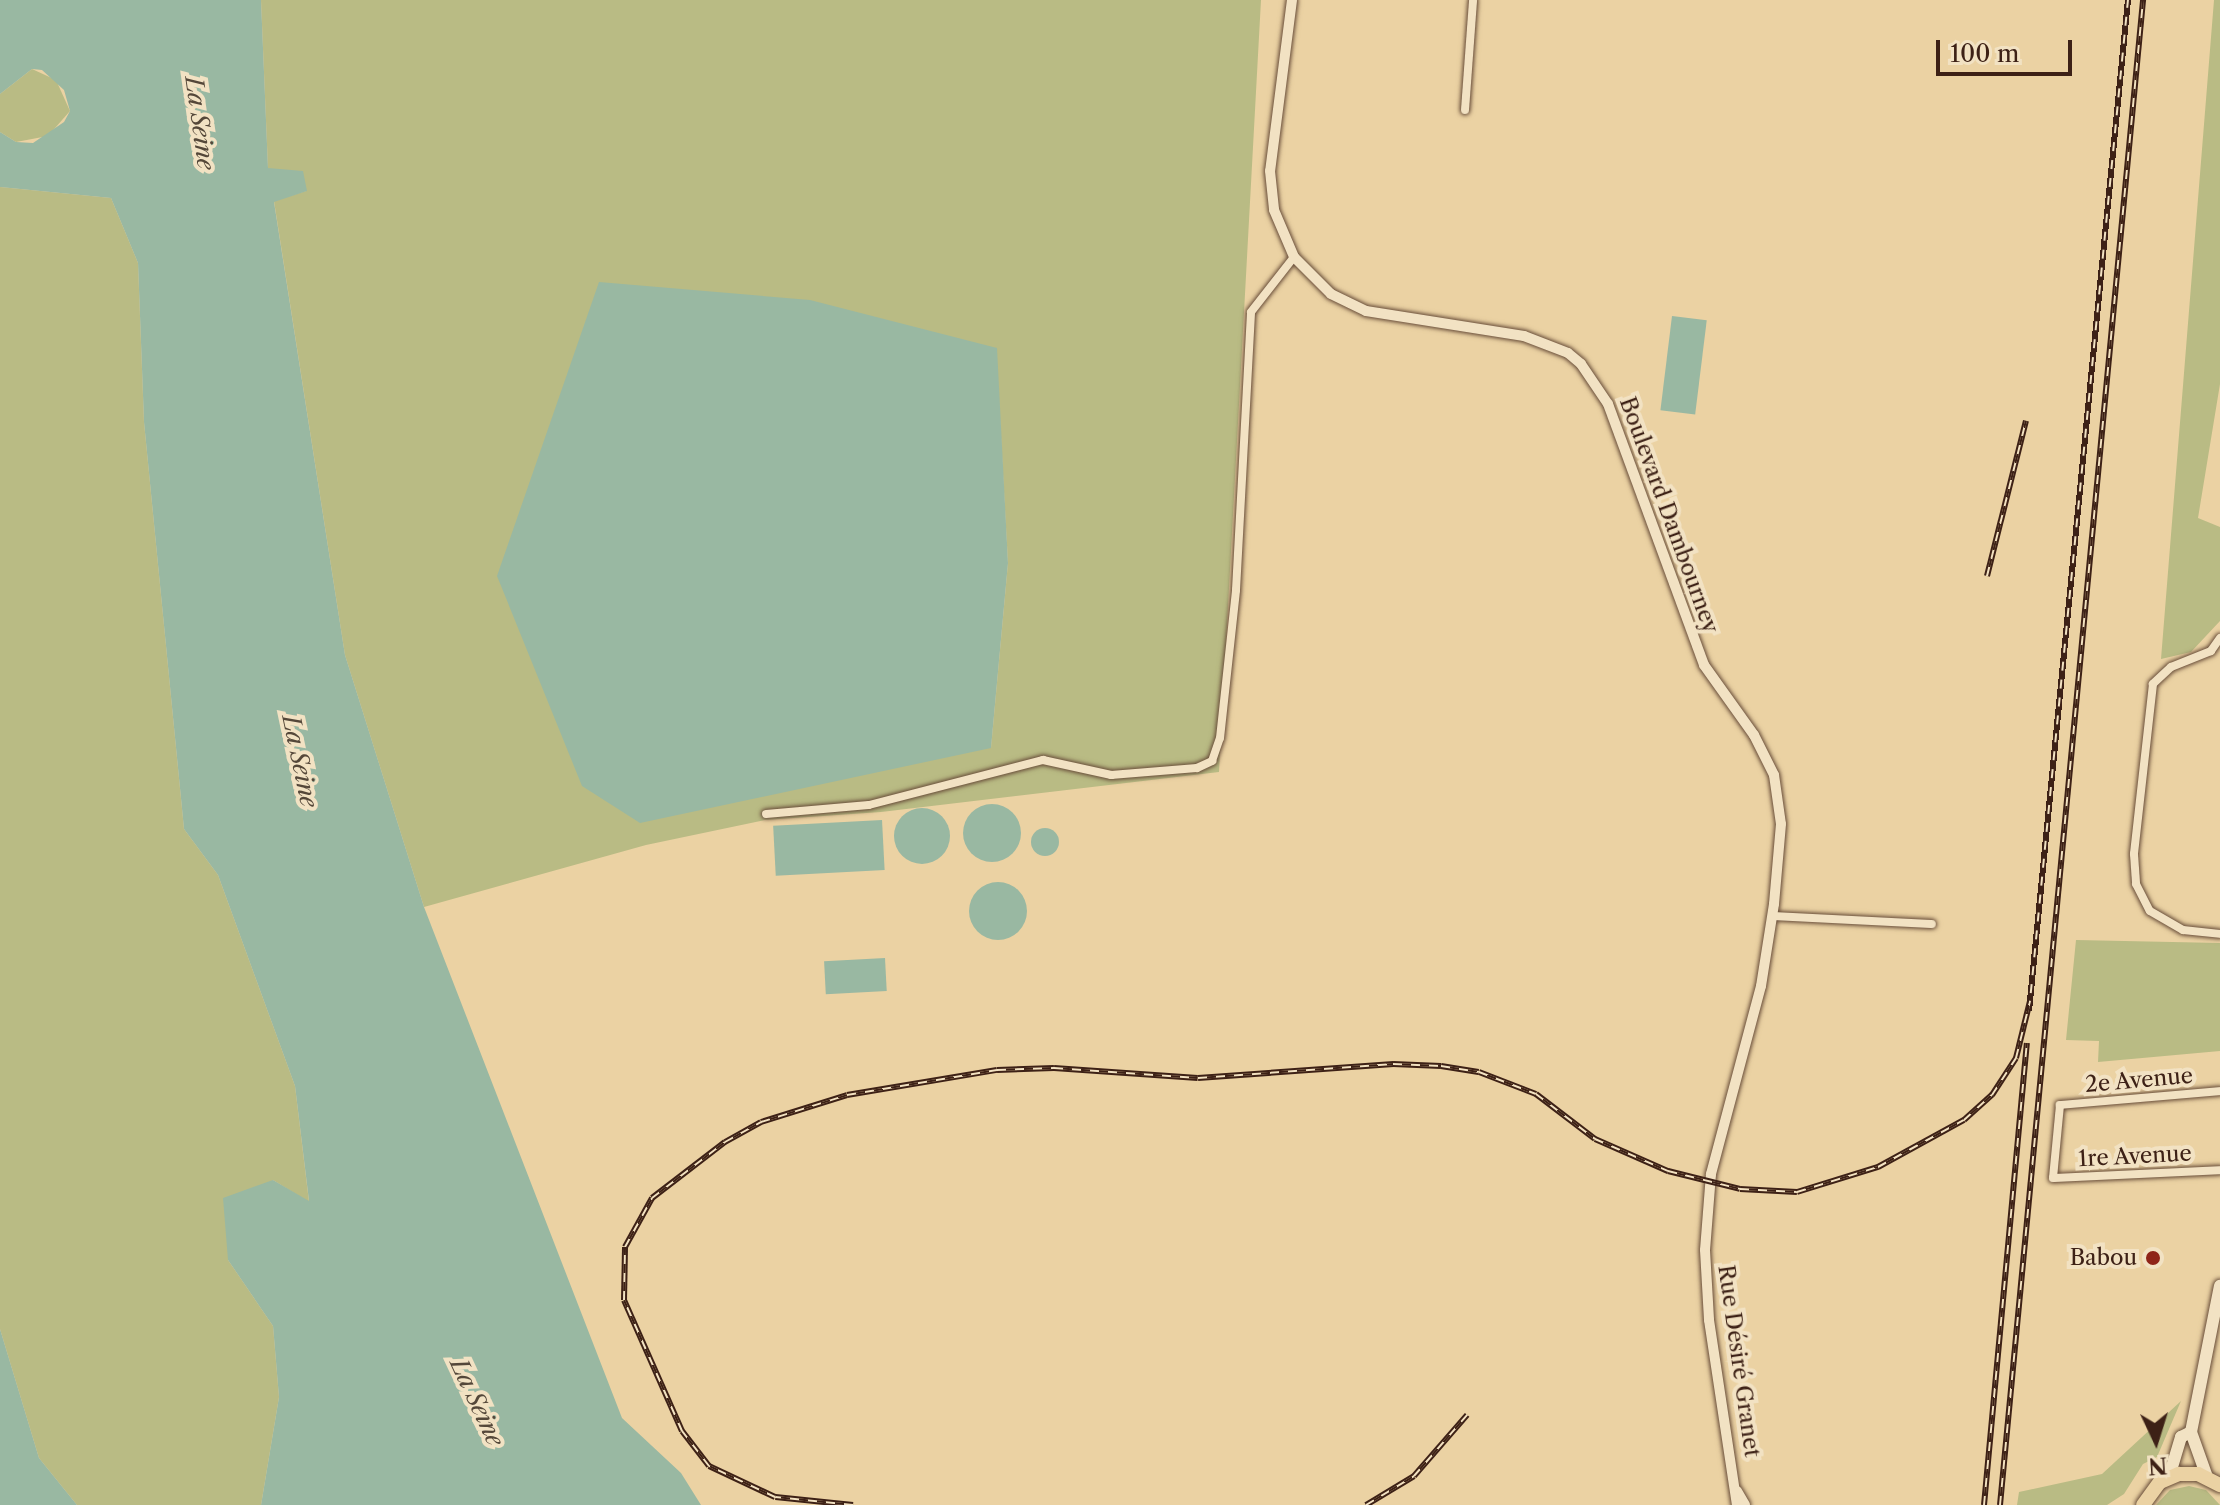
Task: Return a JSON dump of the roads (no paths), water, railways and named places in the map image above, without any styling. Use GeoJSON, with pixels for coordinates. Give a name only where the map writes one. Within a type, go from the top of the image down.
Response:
{"type":"FeatureCollection","features":[{"type":"Feature","properties":{"kind":"main road"},"geometry":{"type":"LineString","coordinates":[[2169,1477],[2213,1481],[2191,1432],[2220,1286]]}},
{"type":"Feature","properties":{"kind":"main road"},"geometry":{"type":"LineString","coordinates":[[2143,1505],[2152,1489],[2169,1477],[2181,1437],[2191,1432]]}},
{"type":"Feature","properties":{"kind":"street","name":"Boulevard Dambourney"},"geometry":{"type":"LineString","coordinates":[[1292,0],[1270,171],[1274,210],[1294,257],[1348,304],[1535,339],[1568,353],[1597,381],[1689,632],[1774,775],[1781,824],[1772,916],[1757,1002]]}},
{"type":"Feature","properties":{"kind":"street"},"geometry":{"type":"LineString","coordinates":[[1465,110],[1473,0]]}},
{"type":"Feature","properties":{"kind":"street"},"geometry":{"type":"LineString","coordinates":[[766,814],[869,805],[1043,760],[1111,775],[1197,768],[1212,761],[1220,738],[1236,590],[1251,312],[1294,257]]}},
{"type":"Feature","properties":{"kind":"street"},"geometry":{"type":"LineString","coordinates":[[2220,638],[2199,658],[2159,675],[2149,696],[2134,870],[2150,911],[2183,930],[2220,934]]}},
{"type":"Feature","properties":{"kind":"street"},"geometry":{"type":"LineString","coordinates":[[1772,916],[1932,924]]}},
{"type":"Feature","properties":{"kind":"street","name":"Rue Désiré Granet"},"geometry":{"type":"LineString","coordinates":[[1737,1505],[1709,1320],[1705,1250],[1711,1174],[1757,1002]]}},
{"type":"Feature","properties":{"kind":"street","name":"2e Avenue"},"geometry":{"type":"LineString","coordinates":[[2053,1178],[2060,1105],[2220,1091]]}},
{"type":"Feature","properties":{"kind":"street","name":"1re Avenue"},"geometry":{"type":"LineString","coordinates":[[2053,1178],[2220,1170]]}},
{"type":"Feature","properties":{"kind":"street","name":"Rue Désiré Granet"},"geometry":{"type":"LineString","coordinates":[[1737,1491],[1745,1505]]}},
{"type":"Feature","properties":{"kind":"water","name":"La Seine"},"geometry":{"type":"Polygon","coordinates":[[[0,0],[261,0],[268,168],[303,171],[307,191],[274,202],[345,655],[424,907],[622,1418],[681,1473],[701,1505],[261,1505],[279,1397],[273,1326],[228,1260],[223,1198],[273,1180],[309,1201],[295,1086],[218,875],[184,829],[144,422],[138,263],[111,198],[0,187],[0,132],[16,142],[33,143],[64,122],[70,111],[64,90],[42,70],[32,69],[0,94],[0,0]]]}},
{"type":"Feature","properties":{"kind":"water"},"geometry":{"type":"Polygon","coordinates":[[[599,282],[810,300],[997,348],[1008,563],[991,748],[640,823],[582,786],[497,576],[599,282]]]}},
{"type":"Feature","properties":{"kind":"water"},"geometry":{"type":"Polygon","coordinates":[[[1672,316],[1707,320],[1695,415],[1660,410],[1672,316]]]}},
{"type":"Feature","properties":{"kind":"water"},"geometry":{"type":"Polygon","coordinates":[[[992,804],[1013,812],[1021,833],[1013,854],[992,862],[971,854],[963,833],[971,812],[992,804]]]}},
{"type":"Feature","properties":{"kind":"water"},"geometry":{"type":"Polygon","coordinates":[[[922,808],[942,816],[950,836],[942,856],[922,864],[902,856],[894,836],[902,816],[922,808]]]}},
{"type":"Feature","properties":{"kind":"water"},"geometry":{"type":"Polygon","coordinates":[[[882,820],[885,870],[776,876],[773,826],[882,820]]]}},
{"type":"Feature","properties":{"kind":"water"},"geometry":{"type":"Polygon","coordinates":[[[1045,828],[1055,832],[1059,842],[1055,852],[1045,856],[1035,852],[1031,842],[1035,832],[1045,828]]]}},
{"type":"Feature","properties":{"kind":"water"},"geometry":{"type":"Polygon","coordinates":[[[998,882],[1019,890],[1027,911],[1019,932],[998,940],[977,932],[969,911],[977,890],[998,882]]]}},
{"type":"Feature","properties":{"kind":"water"},"geometry":{"type":"Polygon","coordinates":[[[885,958],[887,991],[826,994],[824,961],[885,958]]]}},
{"type":"Feature","properties":{"kind":"water"},"geometry":{"type":"Polygon","coordinates":[[[0,1329],[39,1458],[77,1505],[0,1505],[0,1329]]]}},
{"type":"Feature","properties":{"kind":"railway"},"geometry":{"type":"LineString","coordinates":[[2029,1011],[2128,0]]}},
{"type":"Feature","properties":{"kind":"railway"},"geometry":{"type":"LineString","coordinates":[[2000,1505],[2143,0]]}},
{"type":"Feature","properties":{"kind":"railway"},"geometry":{"type":"LineString","coordinates":[[1987,576],[2026,421]]}},
{"type":"Feature","properties":{"kind":"railway"},"geometry":{"type":"LineString","coordinates":[[853,1505],[775,1497],[709,1466],[682,1431],[624,1300],[625,1247],[652,1198],[725,1142],[761,1122],[847,1095],[997,1070],[1054,1068],[1198,1078],[1393,1064],[1441,1066],[1479,1072],[1536,1094],[1595,1139],[1668,1171],[1740,1189],[1797,1192],[1878,1167],[1964,1120],[1992,1095],[2016,1058],[2030,1001]]}},
{"type":"Feature","properties":{"kind":"railway"},"geometry":{"type":"LineString","coordinates":[[1984,1505],[2027,1043]]}},
{"type":"Feature","properties":{"kind":"railway"},"geometry":{"type":"LineString","coordinates":[[1366,1505],[1414,1476],[1467,1415]]}},
{"type":"Feature","properties":{"kind":"place","name":"Babou"},"geometry":{"type":"Point","coordinates":[2153,1258]}}]}
